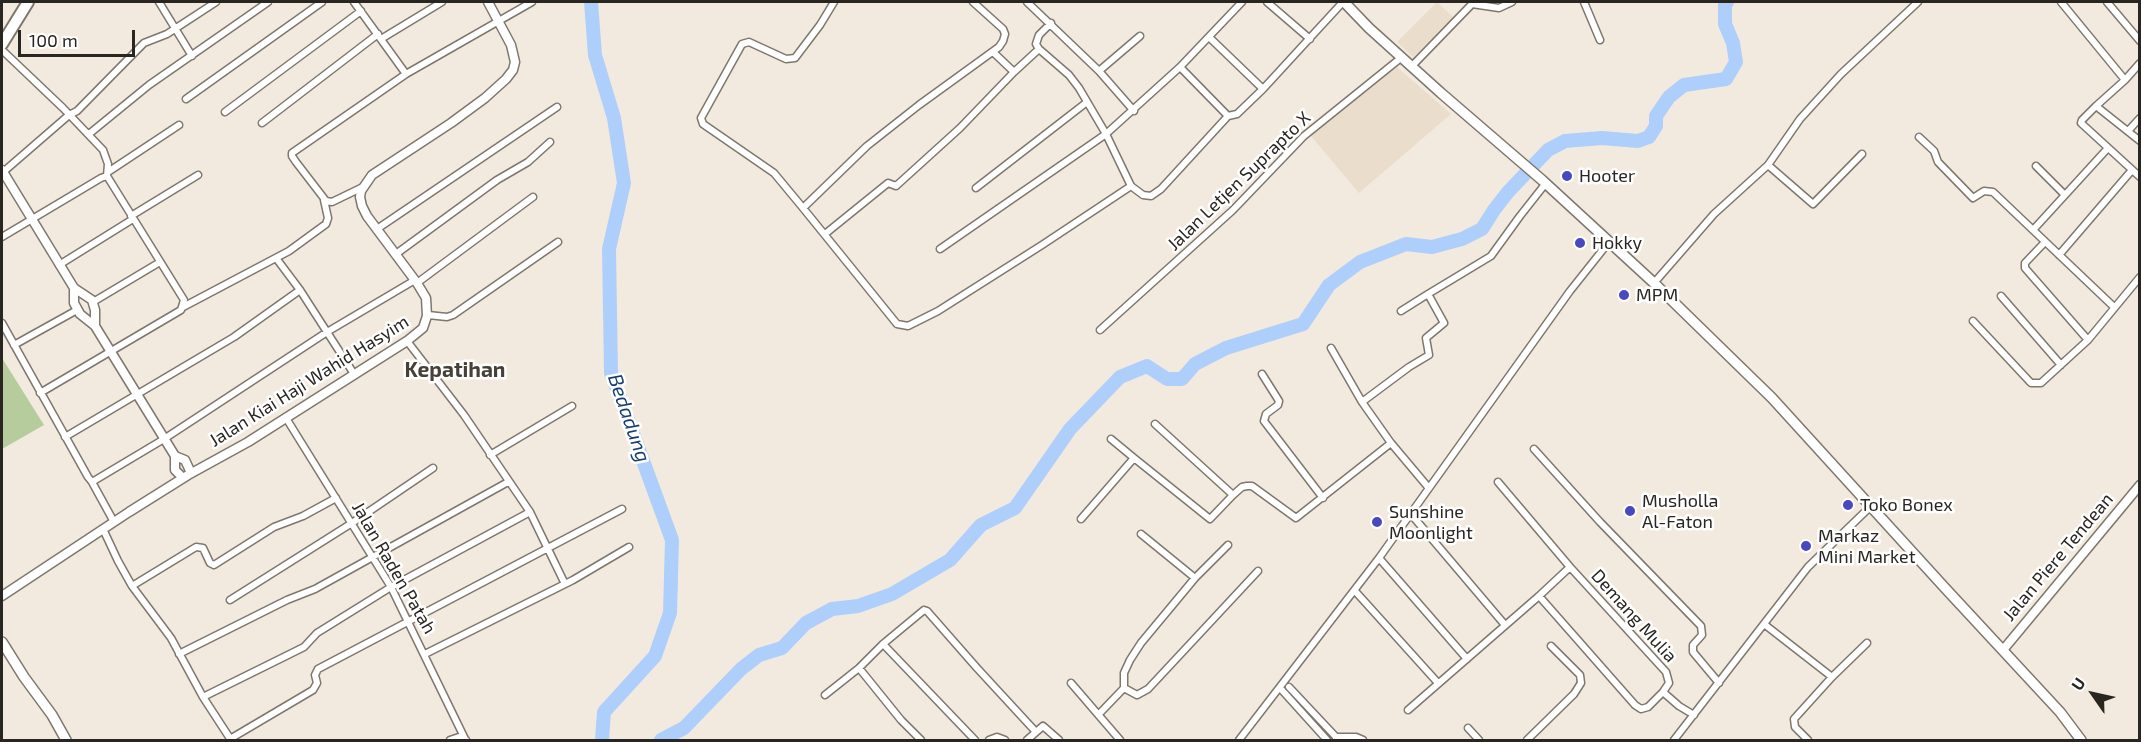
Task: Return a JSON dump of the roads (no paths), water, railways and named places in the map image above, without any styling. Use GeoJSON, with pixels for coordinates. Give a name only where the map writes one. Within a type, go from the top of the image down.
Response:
{"type":"FeatureCollection","features":[{"type":"Feature","properties":{"kind":"highway"},"geometry":{"type":"LineString","coordinates":[[2,44],[28,2]]}},
{"type":"Feature","properties":{"kind":"main road"},"geometry":{"type":"LineString","coordinates":[[1344,2],[1369,28],[1654,282],[1772,398],[2060,712],[2077,738]]}},
{"type":"Feature","properties":{"kind":"main road"},"geometry":{"type":"LineString","coordinates":[[2,642],[52,715],[66,741]]}},
{"type":"Feature","properties":{"kind":"street"},"geometry":{"type":"LineString","coordinates":[[159,2],[192,56]]}},
{"type":"Feature","properties":{"kind":"street"},"geometry":{"type":"LineString","coordinates":[[95,326],[93,302],[88,296],[74,288],[2,172],[69,115],[77,111],[144,43],[176,29],[216,2]]}},
{"type":"Feature","properties":{"kind":"street"},"geometry":{"type":"LineString","coordinates":[[89,134],[149,85],[268,2]]}},
{"type":"Feature","properties":{"kind":"street"},"geometry":{"type":"LineString","coordinates":[[186,99],[322,2]]}},
{"type":"Feature","properties":{"kind":"street"},"geometry":{"type":"LineString","coordinates":[[354,2],[406,74]]}},
{"type":"Feature","properties":{"kind":"street"},"geometry":{"type":"LineString","coordinates":[[262,123],[379,37],[442,2]]}},
{"type":"Feature","properties":{"kind":"street"},"geometry":{"type":"LineString","coordinates":[[324,200],[332,202],[363,187],[380,168],[451,123],[506,80],[515,62],[511,45],[488,2]]}},
{"type":"Feature","properties":{"kind":"street"},"geometry":{"type":"LineString","coordinates":[[40,393],[182,308],[276,258],[326,224],[328,218],[324,200],[292,153],[406,74],[532,2]]}},
{"type":"Feature","properties":{"kind":"street"},"geometry":{"type":"LineString","coordinates":[[834,2],[795,58],[786,59],[749,42],[742,44],[701,118],[703,124],[774,173],[897,324],[908,326],[938,311],[1131,186]]}},
{"type":"Feature","properties":{"kind":"street"},"geometry":{"type":"LineString","coordinates":[[803,207],[867,146],[993,52],[1004,41],[1003,29],[973,2]]}},
{"type":"Feature","properties":{"kind":"street"},"geometry":{"type":"LineString","coordinates":[[1028,2],[1099,71],[1134,111]]}},
{"type":"Feature","properties":{"kind":"street"},"geometry":{"type":"LineString","coordinates":[[940,249],[1106,134],[1134,111],[1210,38],[1242,2]]}},
{"type":"Feature","properties":{"kind":"street"},"geometry":{"type":"LineString","coordinates":[[1267,2],[1310,39]]}},
{"type":"Feature","properties":{"kind":"street"},"geometry":{"type":"LineString","coordinates":[[1051,23],[1036,39],[1036,44],[1069,75],[1106,134],[1131,186],[1143,195],[1152,196],[1228,116],[1237,114],[1263,90],[1344,2]]}},
{"type":"Feature","properties":{"kind":"street"},"geometry":{"type":"LineString","coordinates":[[1412,66],[1472,4],[1500,8],[1512,2]]}},
{"type":"Feature","properties":{"kind":"street"},"geometry":{"type":"LineString","coordinates":[[1584,2],[1600,40]]}},
{"type":"Feature","properties":{"kind":"street"},"geometry":{"type":"LineString","coordinates":[[1654,282],[1714,214],[1768,165],[1800,120],[1841,74],[1918,2]]}},
{"type":"Feature","properties":{"kind":"street"},"geometry":{"type":"LineString","coordinates":[[2061,2],[2125,80]]}},
{"type":"Feature","properties":{"kind":"street"},"geometry":{"type":"LineString","coordinates":[[2107,2],[2139,41]]}},
{"type":"Feature","properties":{"kind":"street"},"geometry":{"type":"LineString","coordinates":[[225,112],[361,11]]}},
{"type":"Feature","properties":{"kind":"street"},"geometry":{"type":"LineString","coordinates":[[1099,71],[1140,36]]}},
{"type":"Feature","properties":{"kind":"street"},"geometry":{"type":"LineString","coordinates":[[1210,38],[1263,90]]}},
{"type":"Feature","properties":{"kind":"street"},"geometry":{"type":"LineString","coordinates":[[825,234],[888,183],[896,186],[960,128],[1039,49]]}},
{"type":"Feature","properties":{"kind":"street"},"geometry":{"type":"LineString","coordinates":[[2,50],[103,150],[108,164],[108,174],[184,300],[182,308]]}},
{"type":"Feature","properties":{"kind":"street"},"geometry":{"type":"LineString","coordinates":[[993,52],[1014,72]]}},
{"type":"Feature","properties":{"kind":"street","name":"Jalan Letjen Suprapto X"},"geometry":{"type":"LineString","coordinates":[[1100,330],[1233,210],[1304,136],[1402,57]]}},
{"type":"Feature","properties":{"kind":"street"},"geometry":{"type":"LineString","coordinates":[[2139,63],[2081,123],[2139,177]]}},
{"type":"Feature","properties":{"kind":"street"},"geometry":{"type":"LineString","coordinates":[[1180,67],[1228,116]]}},
{"type":"Feature","properties":{"kind":"street"},"geometry":{"type":"LineString","coordinates":[[976,188],[1087,102]]}},
{"type":"Feature","properties":{"kind":"street"},"geometry":{"type":"LineString","coordinates":[[2096,106],[2139,141]]}},
{"type":"Feature","properties":{"kind":"street"},"geometry":{"type":"LineString","coordinates":[[377,229],[557,107]]}},
{"type":"Feature","properties":{"kind":"street"},"geometry":{"type":"LineString","coordinates":[[2128,131],[2139,118]]}},
{"type":"Feature","properties":{"kind":"street"},"geometry":{"type":"LineString","coordinates":[[2,237],[108,174],[179,125]]}},
{"type":"Feature","properties":{"kind":"street"},"geometry":{"type":"LineString","coordinates":[[1919,137],[1934,151],[1938,162],[1973,198],[1984,191],[1993,192],[2114,307]]}},
{"type":"Feature","properties":{"kind":"street"},"geometry":{"type":"LineString","coordinates":[[396,254],[497,180],[528,162],[550,142]]}},
{"type":"Feature","properties":{"kind":"street"},"geometry":{"type":"LineString","coordinates":[[2032,231],[2108,148]]}},
{"type":"Feature","properties":{"kind":"street"},"geometry":{"type":"LineString","coordinates":[[1768,165],[1813,204],[1862,154]]}},
{"type":"Feature","properties":{"kind":"street"},"geometry":{"type":"LineString","coordinates":[[2036,166],[2065,195]]}},
{"type":"Feature","properties":{"kind":"street"},"geometry":{"type":"LineString","coordinates":[[2059,255],[2132,170]]}},
{"type":"Feature","properties":{"kind":"street"},"geometry":{"type":"LineString","coordinates":[[59,265],[198,175]]}},
{"type":"Feature","properties":{"kind":"street"},"geometry":{"type":"LineString","coordinates":[[1401,311],[1491,256],[1544,182]]}},
{"type":"Feature","properties":{"kind":"street","name":"Jalan Kiai Haji Wahid Hasyim"},"geometry":{"type":"LineString","coordinates":[[2,596],[187,476],[286,418],[407,341],[423,328],[428,315],[426,298],[362,206],[360,197],[363,187]]}},
{"type":"Feature","properties":{"kind":"street"},"geometry":{"type":"LineString","coordinates":[[95,480],[164,439],[327,332],[416,281],[533,197]]}},
{"type":"Feature","properties":{"kind":"street"},"geometry":{"type":"LineString","coordinates":[[428,315],[447,317],[453,315],[558,242]]}},
{"type":"Feature","properties":{"kind":"street"},"geometry":{"type":"LineString","coordinates":[[1239,741],[1379,558],[1570,291],[1609,242]]}},
{"type":"Feature","properties":{"kind":"street"},"geometry":{"type":"LineString","coordinates":[[2045,242],[2025,263],[2025,268],[2088,340]]}},
{"type":"Feature","properties":{"kind":"street"},"geometry":{"type":"LineString","coordinates":[[276,258],[300,290],[354,374]]}},
{"type":"Feature","properties":{"kind":"street"},"geometry":{"type":"LineString","coordinates":[[93,302],[160,262]]}},
{"type":"Feature","properties":{"kind":"street"},"geometry":{"type":"LineString","coordinates":[[1973,321],[2031,383],[2041,384],[2088,340],[2139,277]]}},
{"type":"Feature","properties":{"kind":"street"},"geometry":{"type":"LineString","coordinates":[[74,288],[74,303],[77,310],[95,326],[175,456],[185,460],[187,476]]}},
{"type":"Feature","properties":{"kind":"street"},"geometry":{"type":"LineString","coordinates":[[65,437],[231,339],[300,290]]}},
{"type":"Feature","properties":{"kind":"street"},"geometry":{"type":"LineString","coordinates":[[1362,402],[1429,355],[1426,338],[1444,323],[1428,294]]}},
{"type":"Feature","properties":{"kind":"street"},"geometry":{"type":"LineString","coordinates":[[2001,296],[2061,365]]}},
{"type":"Feature","properties":{"kind":"street"},"geometry":{"type":"LineString","coordinates":[[14,345],[77,310]]}},
{"type":"Feature","properties":{"kind":"street"},"geometry":{"type":"LineString","coordinates":[[2,323],[65,437],[95,480],[114,522]]}},
{"type":"Feature","properties":{"kind":"street"},"geometry":{"type":"LineString","coordinates":[[407,341],[464,415],[530,513],[565,584]]}},
{"type":"Feature","properties":{"kind":"street"},"geometry":{"type":"LineString","coordinates":[[1331,348],[1362,402],[1391,443],[1428,487]]}},
{"type":"Feature","properties":{"kind":"street"},"geometry":{"type":"LineString","coordinates":[[1262,374],[1279,401],[1278,405],[1266,414],[1264,421],[1323,498]]}},
{"type":"Feature","properties":{"kind":"street"},"geometry":{"type":"LineString","coordinates":[[490,455],[573,406]]}},
{"type":"Feature","properties":{"kind":"street","name":"Jalan Raden Patah"},"geometry":{"type":"LineString","coordinates":[[286,418],[391,587],[465,740]]}},
{"type":"Feature","properties":{"kind":"street"},"geometry":{"type":"LineString","coordinates":[[1155,424],[1233,495]]}},
{"type":"Feature","properties":{"kind":"street"},"geometry":{"type":"LineString","coordinates":[[1111,439],[1209,519],[1242,487],[1252,486],[1296,518],[1391,443]]}},
{"type":"Feature","properties":{"kind":"street"},"geometry":{"type":"LineString","coordinates":[[1534,449],[1600,522],[1701,626],[1702,635],[1693,645],[1693,652],[1719,683]]}},
{"type":"Feature","properties":{"kind":"street"},"geometry":{"type":"LineString","coordinates":[[175,456],[173,464],[175,470],[187,476]]}},
{"type":"Feature","properties":{"kind":"street"},"geometry":{"type":"LineString","coordinates":[[1081,519],[1134,458]]}},
{"type":"Feature","properties":{"kind":"street"},"geometry":{"type":"LineString","coordinates":[[230,600],[352,524],[433,468]]}},
{"type":"Feature","properties":{"kind":"street"},"geometry":{"type":"LineString","coordinates":[[179,654],[287,600],[315,589],[508,482]]}},
{"type":"Feature","properties":{"kind":"street"},"geometry":{"type":"LineString","coordinates":[[1498,482],[1570,567]]}},
{"type":"Feature","properties":{"kind":"street","name":"Jalan Piere Tendean"},"geometry":{"type":"LineString","coordinates":[[2003,650],[2139,485]]}},
{"type":"Feature","properties":{"kind":"street"},"geometry":{"type":"LineString","coordinates":[[132,586],[196,547],[203,548],[210,562],[216,564],[274,527],[303,516],[336,498]]}},
{"type":"Feature","properties":{"kind":"street"},"geometry":{"type":"LineString","coordinates":[[1674,741],[1808,567],[1871,506]]}},
{"type":"Feature","properties":{"kind":"street"},"geometry":{"type":"LineString","coordinates":[[103,529],[132,586],[171,638],[203,697],[231,740],[313,690],[317,683],[315,675],[318,669],[622,509]]}},
{"type":"Feature","properties":{"kind":"street"},"geometry":{"type":"LineString","coordinates":[[203,697],[304,647],[317,633],[391,587],[530,513]]}},
{"type":"Feature","properties":{"kind":"street"},"geometry":{"type":"LineString","coordinates":[[1410,513],[1504,625]]}},
{"type":"Feature","properties":{"kind":"street"},"geometry":{"type":"LineString","coordinates":[[1141,534],[1195,578]]}},
{"type":"Feature","properties":{"kind":"street"},"geometry":{"type":"LineString","coordinates":[[1099,714],[1124,688],[1124,673],[1141,642],[1195,578],[1228,545]]}},
{"type":"Feature","properties":{"kind":"street"},"geometry":{"type":"LineString","coordinates":[[425,654],[565,584],[629,548]]}},
{"type":"Feature","properties":{"kind":"street"},"geometry":{"type":"LineString","coordinates":[[1379,558],[1467,659]]}},
{"type":"Feature","properties":{"kind":"street","name":"Demang Mulia"},"geometry":{"type":"LineString","coordinates":[[1408,710],[1570,567],[1666,672],[1670,683],[1648,707],[1641,709],[1539,596]]}},
{"type":"Feature","properties":{"kind":"street"},"geometry":{"type":"LineString","coordinates":[[1124,688],[1137,695],[1155,684],[1258,571]]}},
{"type":"Feature","properties":{"kind":"street"},"geometry":{"type":"LineString","coordinates":[[1354,591],[1438,683]]}},
{"type":"Feature","properties":{"kind":"street"},"geometry":{"type":"LineString","coordinates":[[825,695],[859,668],[919,612],[927,611],[1036,732]]}},
{"type":"Feature","properties":{"kind":"street"},"geometry":{"type":"LineString","coordinates":[[1764,624],[1832,677]]}},
{"type":"Feature","properties":{"kind":"street"},"geometry":{"type":"LineString","coordinates":[[1808,741],[1795,728],[1794,719],[1867,643]]}},
{"type":"Feature","properties":{"kind":"street"},"geometry":{"type":"LineString","coordinates":[[883,644],[890,654],[975,741]]}},
{"type":"Feature","properties":{"kind":"street"},"geometry":{"type":"LineString","coordinates":[[1527,741],[1574,694],[1581,683],[1580,675],[1551,646]]}},
{"type":"Feature","properties":{"kind":"street"},"geometry":{"type":"LineString","coordinates":[[859,668],[921,741]]}},
{"type":"Feature","properties":{"kind":"street"},"geometry":{"type":"LineString","coordinates":[[1071,683],[1120,741]]}},
{"type":"Feature","properties":{"kind":"street"},"geometry":{"type":"LineString","coordinates":[[1289,687],[1336,739],[1356,736],[1363,741]]}},
{"type":"Feature","properties":{"kind":"street"},"geometry":{"type":"LineString","coordinates":[[1280,688],[1327,740]]}},
{"type":"Feature","properties":{"kind":"street","name":"Demang Mulia"},"geometry":{"type":"LineString","coordinates":[[1663,692],[1694,715]]}},
{"type":"Feature","properties":{"kind":"street"},"geometry":{"type":"LineString","coordinates":[[1027,741],[1041,727],[1046,726],[1059,741]]}},
{"type":"Feature","properties":{"kind":"street"},"geometry":{"type":"LineString","coordinates":[[1468,728],[1479,741]]}},
{"type":"Feature","properties":{"kind":"street"},"geometry":{"type":"LineString","coordinates":[[450,741],[459,737],[465,740]]}},
{"type":"Feature","properties":{"kind":"street"},"geometry":{"type":"LineString","coordinates":[[989,741],[997,737],[1005,741]]}},
{"type":"Feature","properties":{"kind":"waterway","name":"Bedadung"},"geometry":{"type":"LineString","coordinates":[[591,2],[595,55],[614,118],[624,183],[609,249],[611,373],[672,540],[670,613],[655,656],[604,712],[602,740]]}},
{"type":"Feature","properties":{"kind":"waterway"},"geometry":{"type":"LineString","coordinates":[[661,740],[684,728],[741,669],[759,655],[782,648],[806,623],[832,609],[858,606],[892,594],[950,560],[981,525],[1015,508],[1070,429],[1120,377],[1147,366],[1167,379],[1182,379],[1195,364],[1226,348],[1303,324],[1329,285],[1360,262],[1406,244],[1432,247],[1462,239],[1482,229],[1508,192],[1548,150],[1565,141],[1602,138],[1638,141],[1649,137],[1656,126],[1656,116],[1669,97],[1684,85],[1726,79],[1736,62],[1733,43],[1725,24],[1727,2]]}},
{"type":"Feature","properties":{"kind":"place","name":"Hooter"},"geometry":{"type":"Point","coordinates":[1567,176]}},
{"type":"Feature","properties":{"kind":"place","name":"Hokky"},"geometry":{"type":"Point","coordinates":[1580,243]}},
{"type":"Feature","properties":{"kind":"place","name":"MPM"},"geometry":{"type":"Point","coordinates":[1624,295]}},
{"type":"Feature","properties":{"kind":"place","name":"Toko Bonex"},"geometry":{"type":"Point","coordinates":[1848,505]}},
{"type":"Feature","properties":{"kind":"place","name":"Musholla Al-Faton"},"geometry":{"type":"Point","coordinates":[1630,511]}},
{"type":"Feature","properties":{"kind":"place","name":"Sunshine Moonlight"},"geometry":{"type":"Point","coordinates":[1377,522]}},
{"type":"Feature","properties":{"kind":"place","name":"Markaz Mini Market"},"geometry":{"type":"Point","coordinates":[1806,546]}},
{"type":"Feature","properties":{"kind":"district","name":"Kepatihan"},"geometry":{"type":"Point","coordinates":[455,370]}}]}
